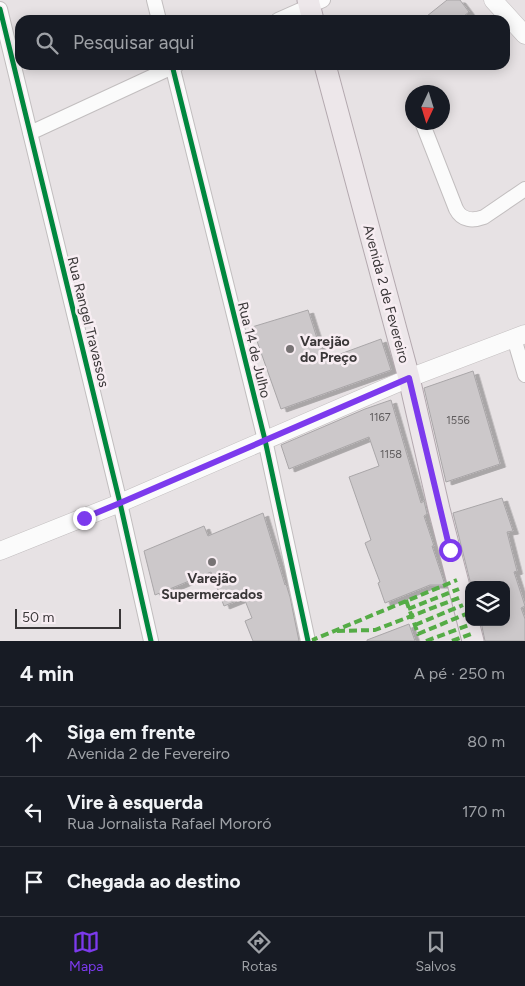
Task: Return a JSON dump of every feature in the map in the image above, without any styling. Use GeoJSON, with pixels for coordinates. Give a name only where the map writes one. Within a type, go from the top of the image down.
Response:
{"type":"FeatureCollection","features":[{"type":"Feature","properties":{"kind":"main road","name":"Avenida 2 de Fevereiro"},"geometry":{"type":"LineString","coordinates":[[326,70],[409,378],[439,510],[473,641]]}},
{"type":"Feature","properties":{"kind":"street"},"geometry":{"type":"LineString","coordinates":[[154,0],[158,15]]}},
{"type":"Feature","properties":{"kind":"street"},"geometry":{"type":"LineString","coordinates":[[493,0],[507,15]]}},
{"type":"Feature","properties":{"kind":"street"},"geometry":{"type":"LineString","coordinates":[[291,15],[314,6]]}},
{"type":"Feature","properties":{"kind":"street","name":"Rua Rangel Travassos"},"geometry":{"type":"LineString","coordinates":[[0,9],[120,503],[150,641]]}},
{"type":"Feature","properties":{"kind":"street"},"geometry":{"type":"LineString","coordinates":[[510,19],[525,35]]}},
{"type":"Feature","properties":{"kind":"street"},"geometry":{"type":"LineString","coordinates":[[30,133],[165,70]]}},
{"type":"Feature","properties":{"kind":"street","name":"Rua 14 de Julho"},"geometry":{"type":"LineString","coordinates":[[175,70],[265,440],[308,641]]}},
{"type":"Feature","properties":{"kind":"street"},"geometry":{"type":"LineString","coordinates":[[425,130],[456,209],[462,217],[477,220],[484,217],[525,189]]}},
{"type":"Feature","properties":{"kind":"street"},"geometry":{"type":"LineString","coordinates":[[0,551],[120,503],[409,378],[520,336],[525,375]]}},
{"type":"Feature","properties":{"kind":"building"},"geometry":{"type":"Polygon","coordinates":[[[447,0],[460,0],[469,12],[465,15],[428,15],[447,0]]]}},
{"type":"Feature","properties":{"kind":"building","name":"Varejão do Preço"},"geometry":{"type":"Polygon","coordinates":[[[308,310],[324,360],[381,339],[391,370],[281,409],[252,327],[308,310]]]}},
{"type":"Feature","properties":{"kind":"building"},"geometry":{"type":"Polygon","coordinates":[[[473,371],[500,464],[446,482],[424,388],[473,371]]]}},
{"type":"Feature","properties":{"kind":"building"},"geometry":{"type":"Polygon","coordinates":[[[391,400],[421,503],[424,501],[427,514],[424,516],[445,585],[430,585],[385,603],[378,583],[380,582],[365,543],[371,540],[349,477],[379,466],[369,437],[289,469],[281,445],[365,409],[391,400]]]}},
{"type":"Feature","properties":{"kind":"building"},"geometry":{"type":"Polygon","coordinates":[[[502,498],[513,531],[507,532],[517,571],[514,572],[525,606],[521,608],[525,619],[525,641],[485,641],[482,626],[510,626],[510,581],[470,581],[453,513],[502,498]]]}},
{"type":"Feature","properties":{"kind":"building","name":"Varejão Supermercados"},"geometry":{"type":"Polygon","coordinates":[[[263,513],[290,597],[299,641],[253,641],[245,621],[252,618],[244,598],[224,606],[211,572],[155,595],[144,551],[204,526],[208,536],[263,513]]]}},
{"type":"Feature","properties":{"kind":"building"},"geometry":{"type":"Polygon","coordinates":[[[409,624],[415,641],[367,641],[367,640],[409,624]]]}},
{"type":"Feature","properties":{"kind":"marked path"},"geometry":{"type":"LineString","coordinates":[[310,641],[457,580]]}},
{"type":"Feature","properties":{"kind":"marked path"},"geometry":{"type":"LineString","coordinates":[[408,609],[459,589]]}},
{"type":"Feature","properties":{"kind":"marked path"},"geometry":{"type":"LineString","coordinates":[[337,631],[375,630],[461,597]]}},
{"type":"Feature","properties":{"kind":"marked path"},"geometry":{"type":"LineString","coordinates":[[406,600],[418,634],[465,614]]}},
{"type":"Feature","properties":{"kind":"marked path"},"geometry":{"type":"LineString","coordinates":[[415,625],[463,605]]}},
{"type":"Feature","properties":{"kind":"marked path"},"geometry":{"type":"LineString","coordinates":[[426,641],[466,626]]}},
{"type":"Feature","properties":{"kind":"marked path"},"geometry":{"type":"LineString","coordinates":[[452,641],[471,634]]}},
{"type":"Feature","properties":{"kind":"cycle path"},"geometry":{"type":"LineString","coordinates":[[0,9],[120,503],[151,641]]}},
{"type":"Feature","properties":{"kind":"cycle path"},"geometry":{"type":"LineString","coordinates":[[173,70],[265,440],[308,641]]}},
{"type":"Feature","properties":{"kind":"place","name":"Varejão do Preço"},"geometry":{"type":"Point","coordinates":[290,349]}},
{"type":"Feature","properties":{"kind":"place","name":"Varejão Supermercados"},"geometry":{"type":"Point","coordinates":[212,562]}},
{"type":"Feature","properties":{"kind":"route"},"geometry":{"type":"LineString","coordinates":[[84,518],[409,378],[450,550]]}}]}
